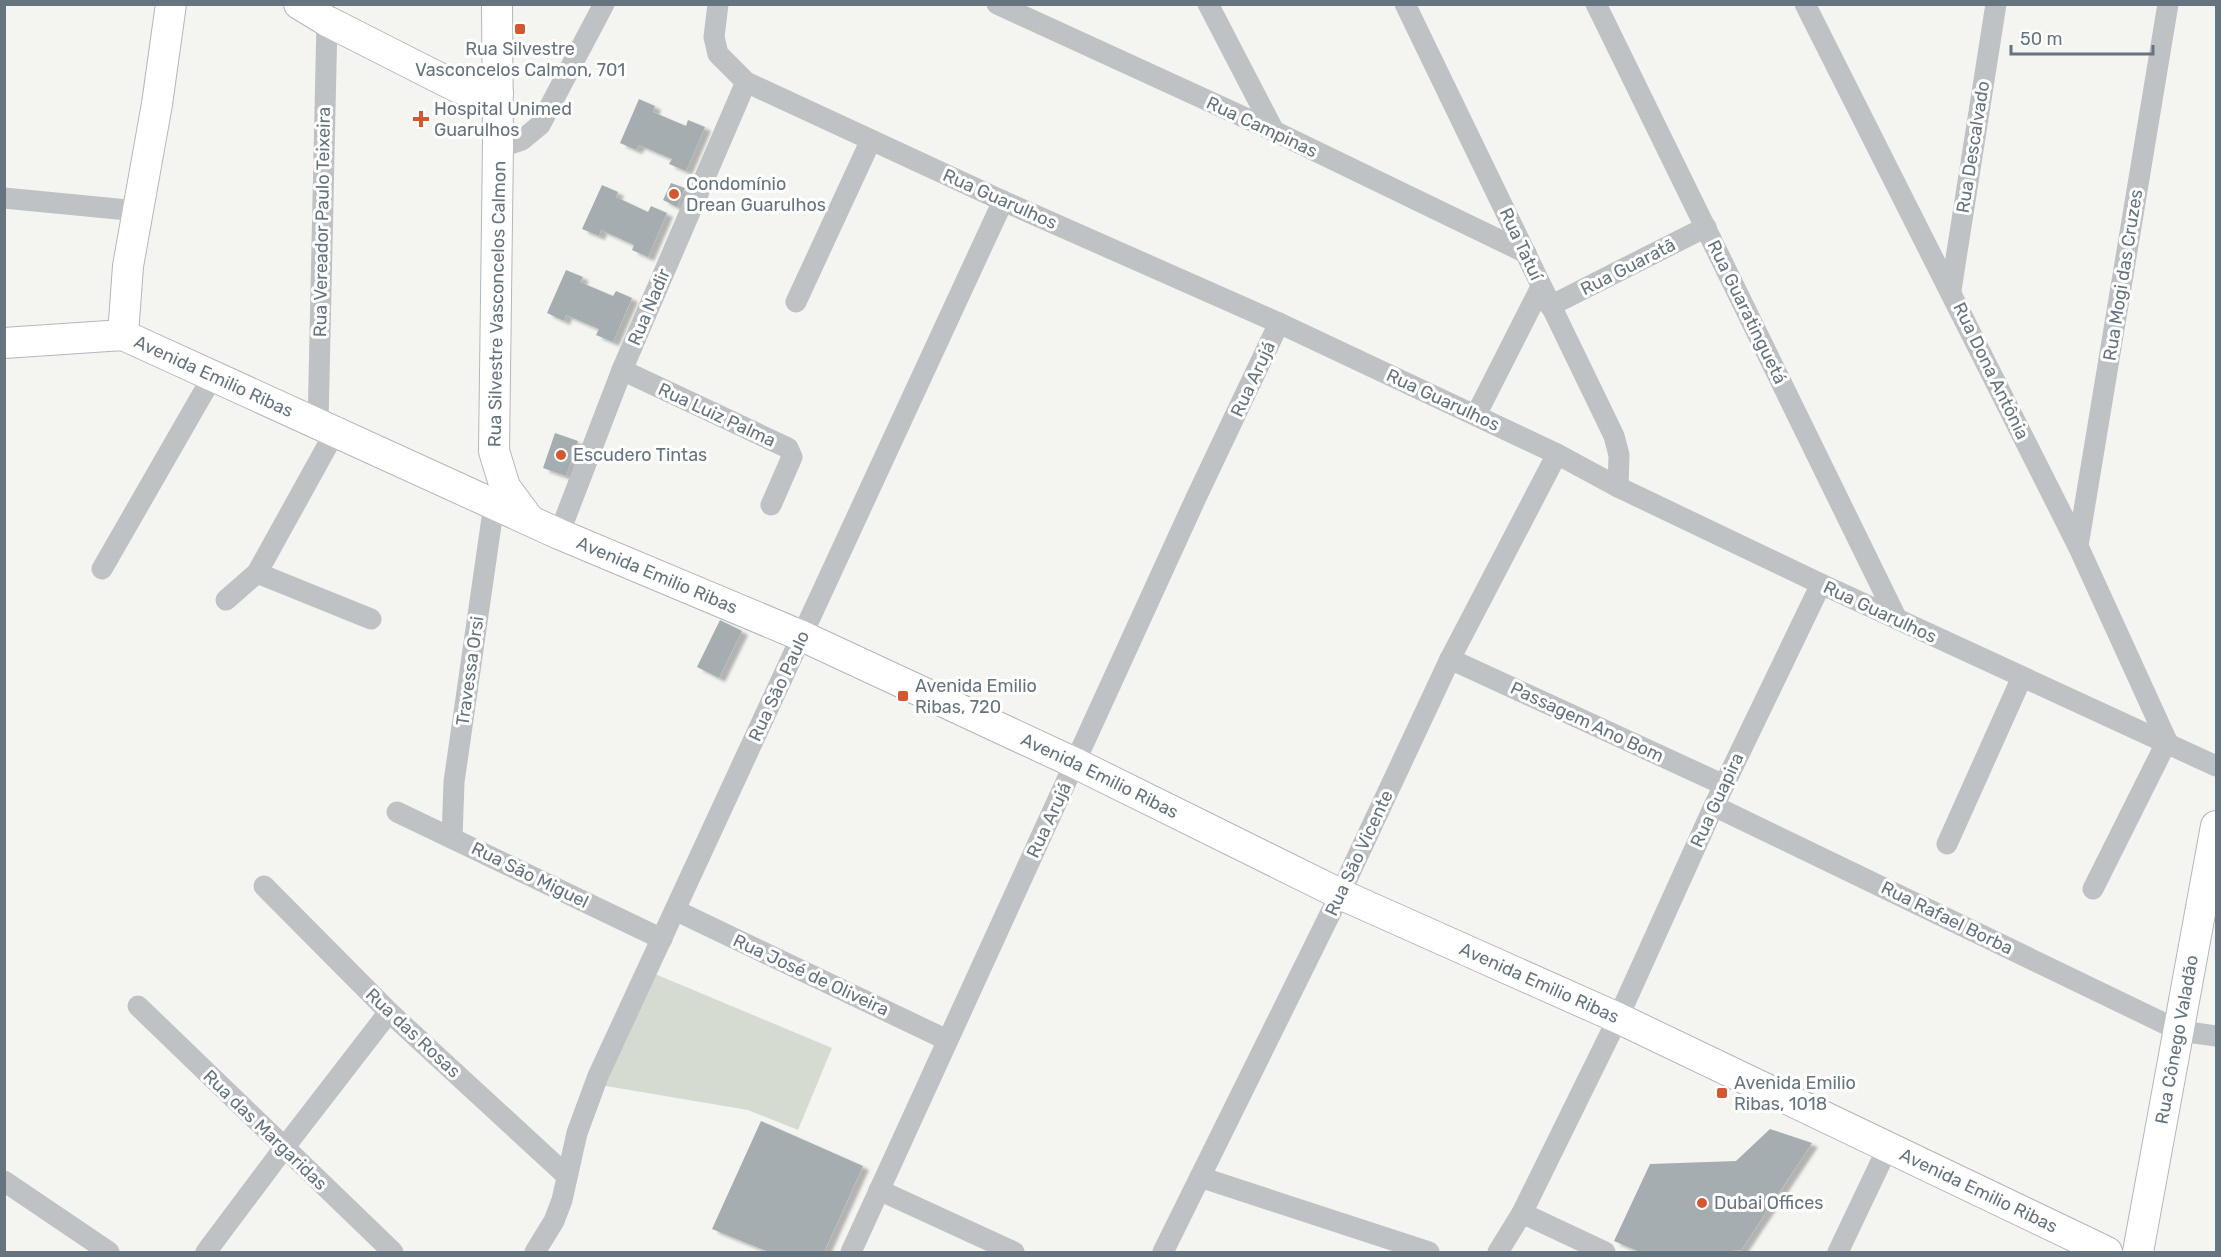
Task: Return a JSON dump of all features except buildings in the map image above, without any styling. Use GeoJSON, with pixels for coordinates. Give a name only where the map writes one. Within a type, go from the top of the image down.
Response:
{"type":"FeatureCollection","features":[{"type":"Feature","properties":{"kind":"main road"},"geometry":{"type":"LineString","coordinates":[[299,4],[327,21],[459,88],[498,93]]}},
{"type":"Feature","properties":{"kind":"main road","name":"Rua Silvestre Vasconcelos Calmon"},"geometry":{"type":"LineString","coordinates":[[497,4],[498,144],[494,451],[505,487],[530,520]]}},
{"type":"Feature","properties":{"kind":"main road","name":"Avenida Emilio Ribas"},"geometry":{"type":"LineString","coordinates":[[171,5],[157,104],[128,266],[123,335],[214,374],[559,534],[802,636],[1075,763],[1340,894],[1618,1018],[2108,1252]]}},
{"type":"Feature","properties":{"kind":"main road"},"geometry":{"type":"LineString","coordinates":[[4,343],[123,335]]}},
{"type":"Feature","properties":{"kind":"main road"},"geometry":{"type":"LineString","coordinates":[[432,476],[466,474],[478,468],[494,451]]}},
{"type":"Feature","properties":{"kind":"main road","name":"Rua Cônego Valadão"},"geometry":{"type":"LineString","coordinates":[[2138,1252],[2180,1031],[2208,927],[2217,826]]}},
{"type":"Feature","properties":{"kind":"street"},"geometry":{"type":"LineString","coordinates":[[498,144],[510,144],[522,140],[540,125],[604,4]]}},
{"type":"Feature","properties":{"kind":"street","name":"Rua Guarulhos"},"geometry":{"type":"LineString","coordinates":[[718,4],[714,37],[718,54],[746,82],[1003,201],[1279,323],[1557,454],[1618,487],[1821,584],[2167,741],[2217,766]]}},
{"type":"Feature","properties":{"kind":"street","name":"Rua Campinas"},"geometry":{"type":"LineString","coordinates":[[997,4],[1274,131],[1526,253]]}},
{"type":"Feature","properties":{"kind":"street"},"geometry":{"type":"LineString","coordinates":[[1208,4],[1274,131]]}},
{"type":"Feature","properties":{"kind":"street","name":"Rua Tatuí"},"geometry":{"type":"LineString","coordinates":[[1405,4],[1614,436],[1619,454],[1618,487]]}},
{"type":"Feature","properties":{"kind":"street","name":"Rua Guaratinguetá"},"geometry":{"type":"LineString","coordinates":[[1596,4],[1897,619]]}},
{"type":"Feature","properties":{"kind":"street","name":"Rua Dona Antônia"},"geometry":{"type":"LineString","coordinates":[[1805,4],[2078,546],[2167,741]]}},
{"type":"Feature","properties":{"kind":"street","name":"Rua Descalvado"},"geometry":{"type":"LineString","coordinates":[[1951,290],[1996,4]]}},
{"type":"Feature","properties":{"kind":"street","name":"Rua Mogi das Cruzes"},"geometry":{"type":"LineString","coordinates":[[2078,546],[2168,4]]}},
{"type":"Feature","properties":{"kind":"street","name":"Rua Vereador Paulo Teixeira"},"geometry":{"type":"LineString","coordinates":[[327,21],[327,428]]}},
{"type":"Feature","properties":{"kind":"street","name":"Rua Nadir"},"geometry":{"type":"LineString","coordinates":[[559,534],[622,370],[746,82]]}},
{"type":"Feature","properties":{"kind":"street"},"geometry":{"type":"LineString","coordinates":[[796,302],[871,140]]}},
{"type":"Feature","properties":{"kind":"street"},"geometry":{"type":"LineString","coordinates":[[4,198],[138,211]]}},
{"type":"Feature","properties":{"kind":"street","name":"Rua São Paulo"},"geometry":{"type":"LineString","coordinates":[[535,1252],[554,1221],[562,1200],[576,1133],[598,1076],[1003,201]]}},
{"type":"Feature","properties":{"kind":"street","name":"Rua Guaratã"},"geometry":{"type":"LineString","coordinates":[[1550,306],[1706,227]]}},
{"type":"Feature","properties":{"kind":"street"},"geometry":{"type":"LineString","coordinates":[[1476,415],[1541,287]]}},
{"type":"Feature","properties":{"kind":"street","name":"Rua Arujá"},"geometry":{"type":"LineString","coordinates":[[851,1252],[1279,323]]}},
{"type":"Feature","properties":{"kind":"street","name":"Rua Luiz Palma"},"geometry":{"type":"LineString","coordinates":[[622,370],[788,448],[792,456],[771,505]]}},
{"type":"Feature","properties":{"kind":"street"},"geometry":{"type":"LineString","coordinates":[[102,569],[214,374]]}},
{"type":"Feature","properties":{"kind":"street"},"geometry":{"type":"LineString","coordinates":[[226,600],[257,573],[327,428]]}},
{"type":"Feature","properties":{"kind":"street","name":"Rua São Vicente"},"geometry":{"type":"LineString","coordinates":[[1163,1252],[1340,894],[1450,659],[1557,454]]}},
{"type":"Feature","properties":{"kind":"street","name":"Travessa Orsi"},"geometry":{"type":"LineString","coordinates":[[452,838],[454,782],[494,504]]}},
{"type":"Feature","properties":{"kind":"street"},"geometry":{"type":"LineString","coordinates":[[257,573],[372,619]]}},
{"type":"Feature","properties":{"kind":"street","name":"Rua Guapira"},"geometry":{"type":"LineString","coordinates":[[1498,1252],[1522,1213],[1618,1018],[1714,806],[1821,584]]}},
{"type":"Feature","properties":{"kind":"street","name":"Passagem Ano Bom"},"geometry":{"type":"LineString","coordinates":[[1450,659],[1724,785]]}},
{"type":"Feature","properties":{"kind":"street"},"geometry":{"type":"LineString","coordinates":[[1947,844],[2022,677]]}},
{"type":"Feature","properties":{"kind":"street"},"geometry":{"type":"LineString","coordinates":[[2093,889],[2167,741]]}},
{"type":"Feature","properties":{"kind":"street","name":"Rua Rafael Borba"},"geometry":{"type":"LineString","coordinates":[[1714,806],[2180,1031],[2217,1036]]}},
{"type":"Feature","properties":{"kind":"street","name":"Rua São Miguel"},"geometry":{"type":"LineString","coordinates":[[397,812],[662,939]]}},
{"type":"Feature","properties":{"kind":"street","name":"Rua das Rosas"},"geometry":{"type":"LineString","coordinates":[[264,886],[389,1012],[567,1176]]}},
{"type":"Feature","properties":{"kind":"street","name":"Rua José de Oliveira"},"geometry":{"type":"LineString","coordinates":[[675,910],[947,1040]]}},
{"type":"Feature","properties":{"kind":"street","name":"Rua das Margaridas"},"geometry":{"type":"LineString","coordinates":[[138,1006],[393,1252]]}},
{"type":"Feature","properties":{"kind":"street"},"geometry":{"type":"LineString","coordinates":[[206,1252],[389,1012]]}},
{"type":"Feature","properties":{"kind":"street"},"geometry":{"type":"LineString","coordinates":[[1838,1252],[1888,1147]]}},
{"type":"Feature","properties":{"kind":"street"},"geometry":{"type":"LineString","coordinates":[[1200,1177],[1429,1252]]}},
{"type":"Feature","properties":{"kind":"street"},"geometry":{"type":"LineString","coordinates":[[4,1181],[109,1252]]}},
{"type":"Feature","properties":{"kind":"street"},"geometry":{"type":"LineString","coordinates":[[879,1190],[1014,1252]]}},
{"type":"Feature","properties":{"kind":"street"},"geometry":{"type":"LineString","coordinates":[[1522,1213],[1605,1252]]}},
{"type":"Feature","properties":{"kind":"shaded area"},"geometry":{"type":"Polygon","coordinates":[[[655,974],[832,1048],[798,1130],[748,1110],[600,1085],[655,974]]]}},
{"type":"Feature","properties":{"kind":"place","name":"Rua Silvestre Vasconcelos Calmon, 701"},"geometry":{"type":"Point","coordinates":[520,29]}},
{"type":"Feature","properties":{"kind":"place","name":"Hospital Unimed Guarulhos"},"geometry":{"type":"Point","coordinates":[421,119]}},
{"type":"Feature","properties":{"kind":"place","name":"Condomínio Drean Guarulhos"},"geometry":{"type":"Point","coordinates":[674,194]}},
{"type":"Feature","properties":{"kind":"place","name":"Escudero Tintas"},"geometry":{"type":"Point","coordinates":[561,455]}},
{"type":"Feature","properties":{"kind":"place","name":"Avenida Emilio Ribas, 720"},"geometry":{"type":"Point","coordinates":[903,696]}},
{"type":"Feature","properties":{"kind":"place","name":"Avenida Emilio Ribas, 1018"},"geometry":{"type":"Point","coordinates":[1722,1093]}},
{"type":"Feature","properties":{"kind":"place","name":"Dubai Offices"},"geometry":{"type":"Point","coordinates":[1702,1203]}}]}
